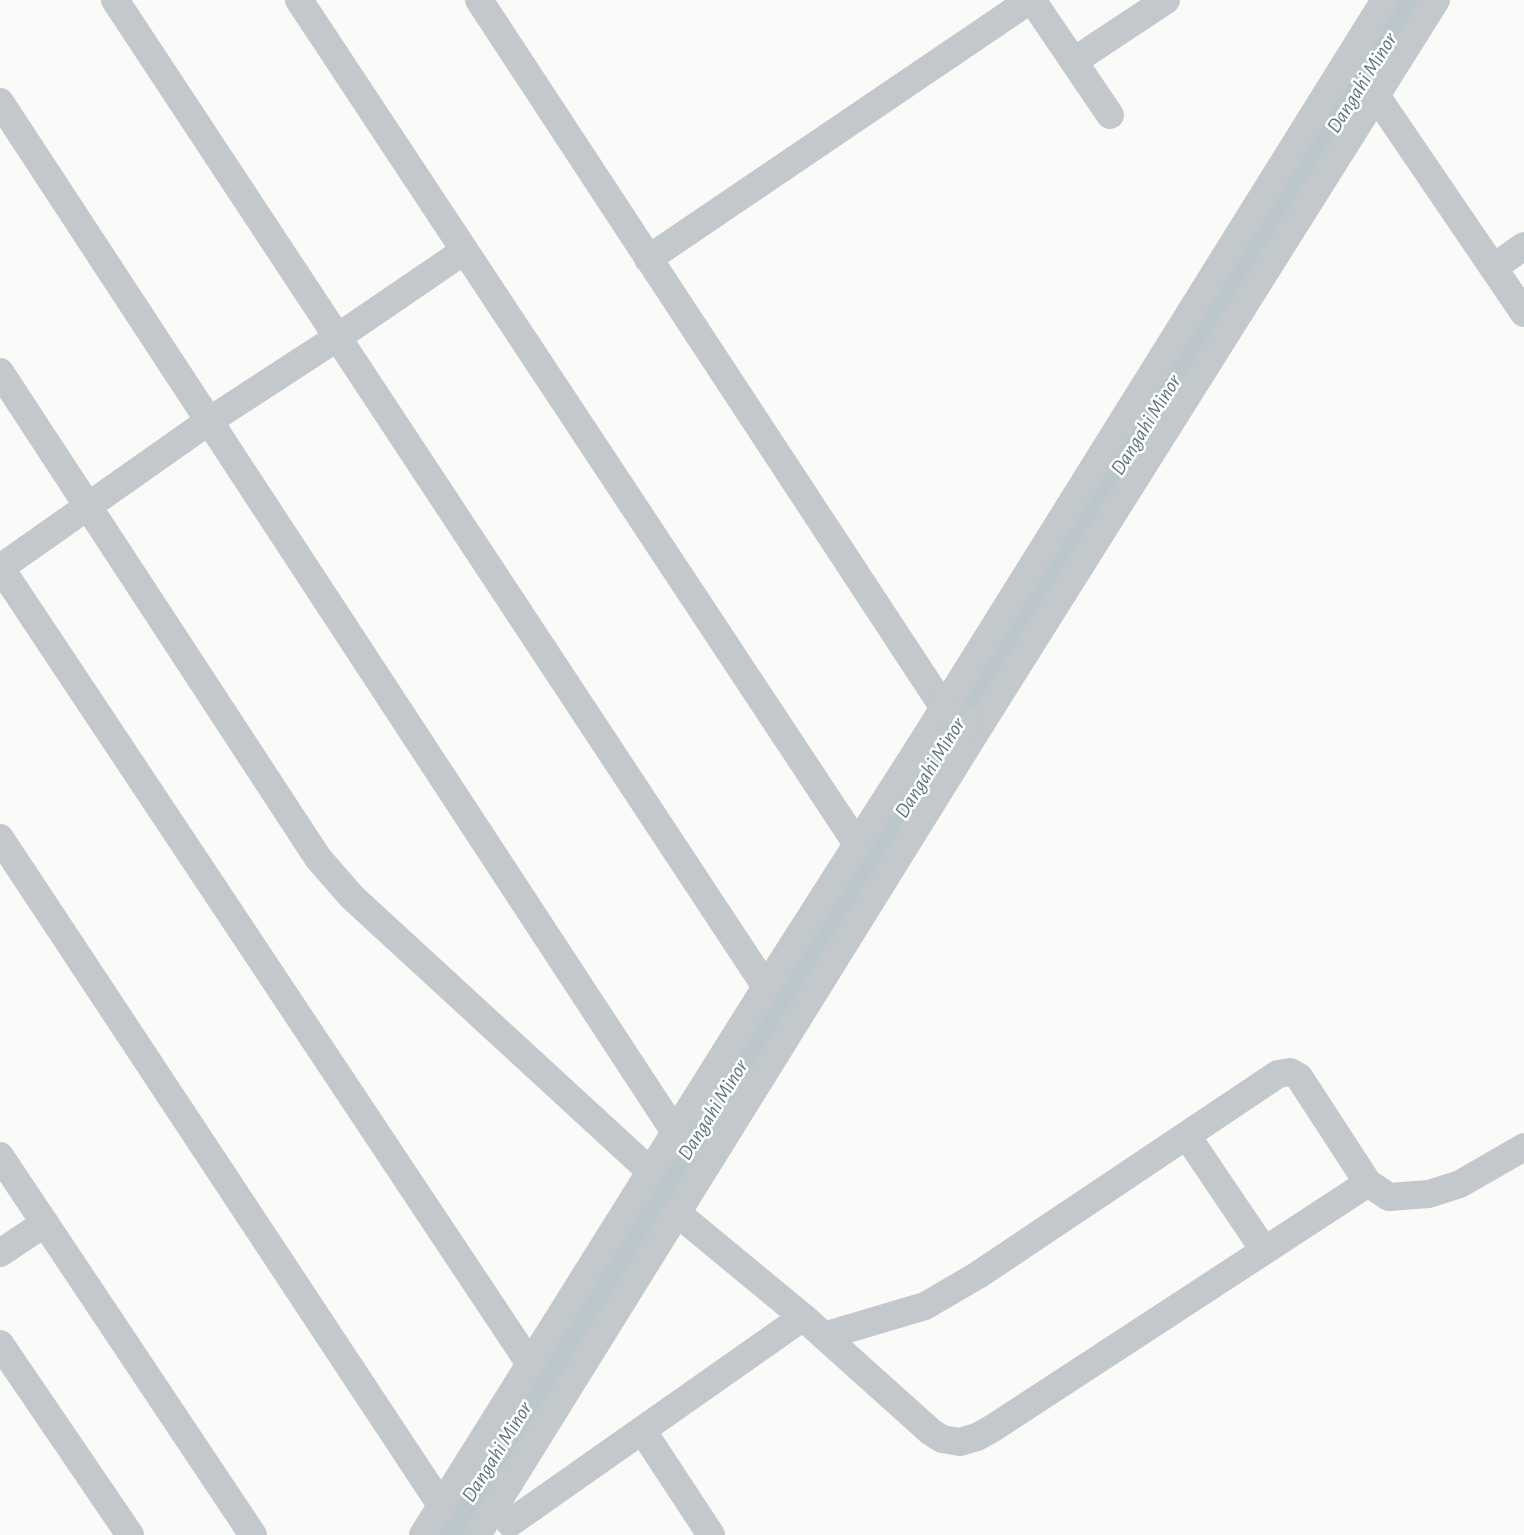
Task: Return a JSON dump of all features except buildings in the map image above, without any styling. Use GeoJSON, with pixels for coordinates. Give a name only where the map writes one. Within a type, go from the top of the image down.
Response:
{"type":"FeatureCollection","features":[{"type":"Feature","properties":{"kind":"street"},"geometry":{"type":"LineString","coordinates":[[115,0],[766,987]]}},
{"type":"Feature","properties":{"kind":"street"},"geometry":{"type":"LineString","coordinates":[[299,0],[857,844]]}},
{"type":"Feature","properties":{"kind":"street"},"geometry":{"type":"LineString","coordinates":[[479,0],[942,705],[973,727]]}},
{"type":"Feature","properties":{"kind":"street"},"geometry":{"type":"LineString","coordinates":[[648,259],[1031,0],[1110,115]]}},
{"type":"Feature","properties":{"kind":"street"},"geometry":{"type":"LineString","coordinates":[[1074,60],[1166,0]]}},
{"type":"Feature","properties":{"kind":"street"},"geometry":{"type":"LineString","coordinates":[[423,1535],[1385,0]]}},
{"type":"Feature","properties":{"kind":"street"},"geometry":{"type":"LineString","coordinates":[[492,1525],[677,1213],[973,727],[1377,97],[1436,0]]}},
{"type":"Feature","properties":{"kind":"street"},"geometry":{"type":"LineString","coordinates":[[1377,97],[1524,313]]}},
{"type":"Feature","properties":{"kind":"street"},"geometry":{"type":"LineString","coordinates":[[0,102],[675,1132]]}},
{"type":"Feature","properties":{"kind":"street"},"geometry":{"type":"LineString","coordinates":[[1493,268],[1524,246]]}},
{"type":"Feature","properties":{"kind":"street"},"geometry":{"type":"LineString","coordinates":[[464,250],[338,338],[210,422],[0,567],[530,1364]]}},
{"type":"Feature","properties":{"kind":"street"},"geometry":{"type":"LineString","coordinates":[[0,372],[318,858],[352,897],[651,1172]]}},
{"type":"Feature","properties":{"kind":"street"},"geometry":{"type":"LineString","coordinates":[[0,838],[441,1505]]}},
{"type":"Feature","properties":{"kind":"street"},"geometry":{"type":"LineString","coordinates":[[824,1336],[925,1306],[978,1275],[1278,1074],[1290,1072],[1299,1077],[1368,1183],[1389,1197],[1428,1194],[1460,1184],[1524,1147]]}},
{"type":"Feature","properties":{"kind":"street"},"geometry":{"type":"LineString","coordinates":[[1187,1136],[1264,1250]]}},
{"type":"Feature","properties":{"kind":"street"},"geometry":{"type":"LineString","coordinates":[[0,1156],[253,1535]]}},
{"type":"Feature","properties":{"kind":"street"},"geometry":{"type":"LineString","coordinates":[[677,1213],[824,1336],[931,1432],[942,1439],[960,1442],[977,1437],[993,1428],[1368,1183]]}},
{"type":"Feature","properties":{"kind":"street"},"geometry":{"type":"LineString","coordinates":[[0,1253],[45,1223]]}},
{"type":"Feature","properties":{"kind":"street"},"geometry":{"type":"LineString","coordinates":[[492,1525],[642,1430],[803,1318]]}},
{"type":"Feature","properties":{"kind":"street"},"geometry":{"type":"LineString","coordinates":[[0,1344],[130,1535]]}},
{"type":"Feature","properties":{"kind":"street"},"geometry":{"type":"LineString","coordinates":[[642,1430],[711,1535]]}},
{"type":"Feature","properties":{"kind":"waterway","name":"Dangahi Minor"},"geometry":{"type":"LineString","coordinates":[[445,1535],[503,1439],[1414,0]]}}]}
